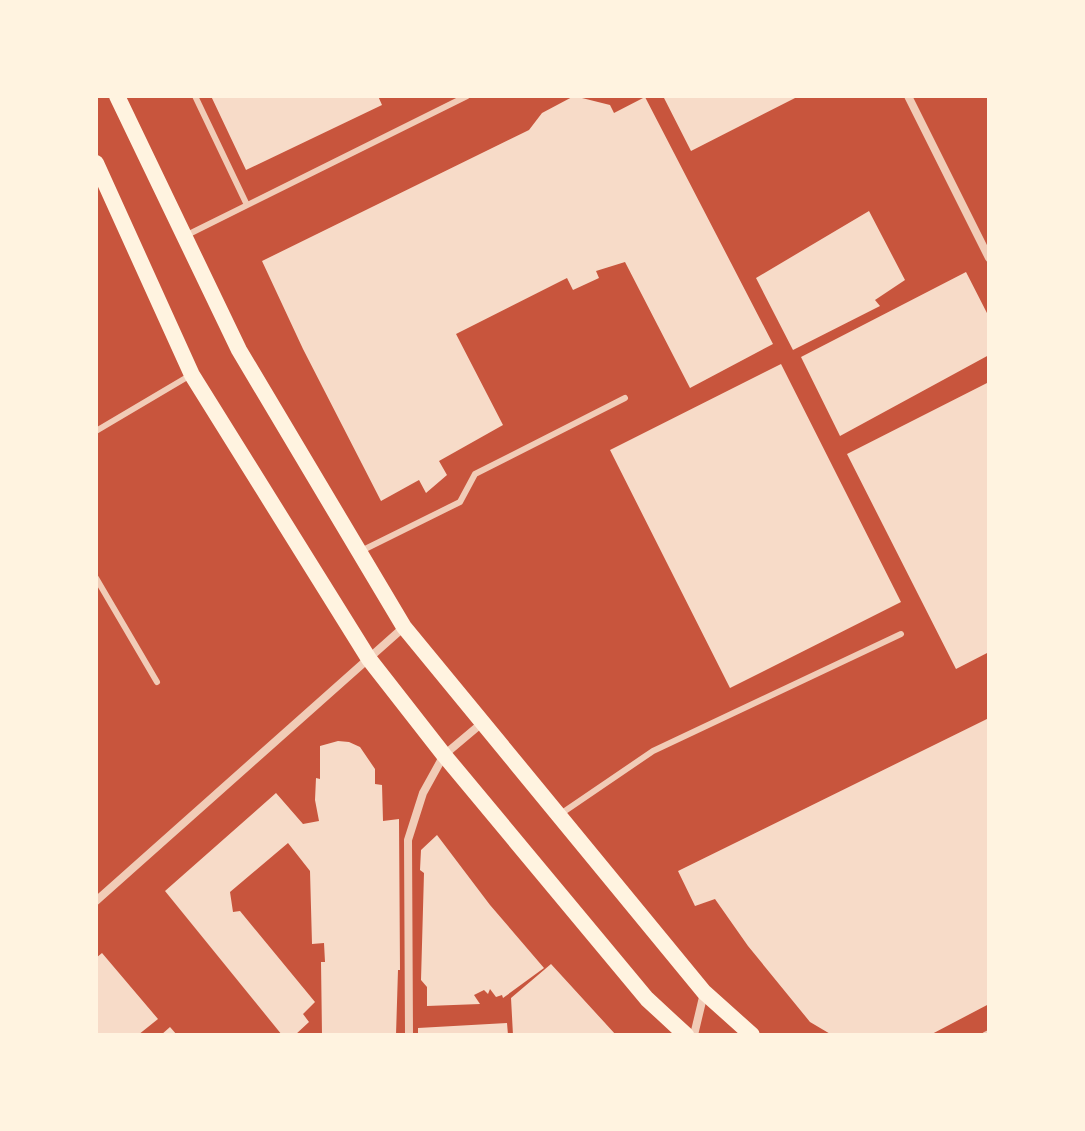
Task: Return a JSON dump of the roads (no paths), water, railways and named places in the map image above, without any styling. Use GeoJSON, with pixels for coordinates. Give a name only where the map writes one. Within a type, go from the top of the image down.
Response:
{"type":"FeatureCollection","features":[{"type":"Feature","properties":{"kind":"main road"},"geometry":{"type":"LineString","coordinates":[[117,96],[239,350],[404,627],[704,992],[752,1035]]}},
{"type":"Feature","properties":{"kind":"main road"},"geometry":{"type":"LineString","coordinates":[[96,163],[101,189],[192,375],[369,659],[444,755],[647,999],[686,1035]]}},
{"type":"Feature","properties":{"kind":"street"},"geometry":{"type":"LineString","coordinates":[[908,96],[989,258]]}},
{"type":"Feature","properties":{"kind":"street"},"geometry":{"type":"LineString","coordinates":[[96,901],[404,627]]}},
{"type":"Feature","properties":{"kind":"street"},"geometry":{"type":"LineString","coordinates":[[409,1035],[408,840],[423,793],[444,755],[482,723]]}},
{"type":"Feature","properties":{"kind":"street"},"geometry":{"type":"LineString","coordinates":[[694,1035],[704,992]]}},
{"type":"Feature","properties":{"kind":"lane"},"geometry":{"type":"LineString","coordinates":[[195,96],[247,205]]}},
{"type":"Feature","properties":{"kind":"lane"},"geometry":{"type":"LineString","coordinates":[[185,236],[467,96]]}},
{"type":"Feature","properties":{"kind":"lane"},"geometry":{"type":"LineString","coordinates":[[96,431],[192,375]]}},
{"type":"Feature","properties":{"kind":"lane"},"geometry":{"type":"LineString","coordinates":[[359,552],[460,502],[475,474],[625,398]]}},
{"type":"Feature","properties":{"kind":"lane"},"geometry":{"type":"LineString","coordinates":[[96,578],[157,682]]}},
{"type":"Feature","properties":{"kind":"lane"},"geometry":{"type":"LineString","coordinates":[[559,816],[653,751],[901,634]]}}]}
